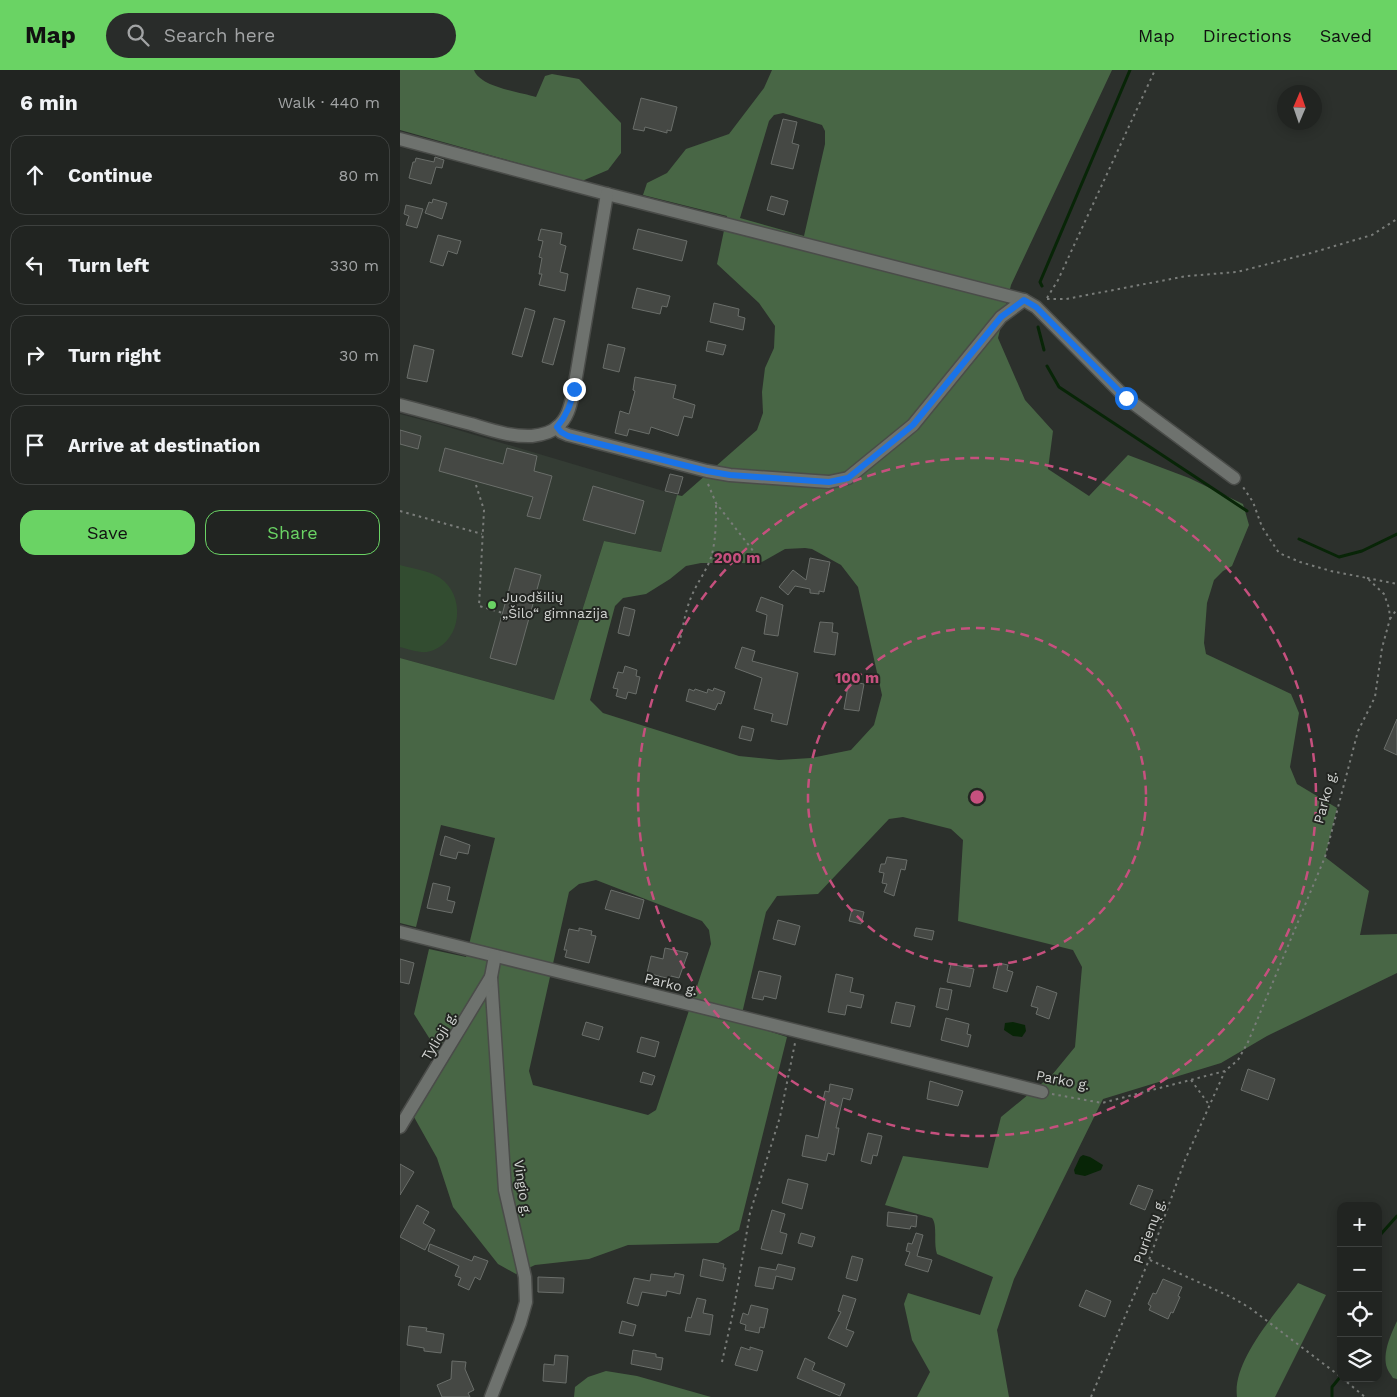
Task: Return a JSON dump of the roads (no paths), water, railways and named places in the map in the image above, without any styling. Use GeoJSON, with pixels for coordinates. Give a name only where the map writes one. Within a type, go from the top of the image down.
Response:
{"type":"FeatureCollection","features":[{"type":"Feature","properties":{"kind":"street"},"geometry":{"type":"LineString","coordinates":[[400,139],[607,194],[1042,303],[1126,398],[1234,478]]}},
{"type":"Feature","properties":{"kind":"street"},"geometry":{"type":"LineString","coordinates":[[400,405],[499,432],[517,435],[532,436],[546,434],[557,427],[570,408],[607,194]]}},
{"type":"Feature","properties":{"kind":"street"},"geometry":{"type":"LineString","coordinates":[[557,427],[568,436],[707,471],[730,475],[829,482],[848,478],[913,425],[1001,317],[1024,300]]}},
{"type":"Feature","properties":{"kind":"street","name":"Parko g."},"geometry":{"type":"LineString","coordinates":[[400,932],[1042,1092]]}},
{"type":"Feature","properties":{"kind":"street","name":"Tylioji g."},"geometry":{"type":"LineString","coordinates":[[400,1127],[491,977],[496,956]]}},
{"type":"Feature","properties":{"kind":"street","name":"Vingio g."},"geometry":{"type":"LineString","coordinates":[[491,977],[506,1190],[525,1277],[526,1302],[520,1324],[492,1397]]}},
{"type":"Feature","properties":{"kind":"waterway"},"geometry":{"type":"LineString","coordinates":[[1042,286],[1040,282],[1130,70]]}},
{"type":"Feature","properties":{"kind":"waterway"},"geometry":{"type":"LineString","coordinates":[[1038,327],[1044,350]]}},
{"type":"Feature","properties":{"kind":"waterway"},"geometry":{"type":"LineString","coordinates":[[1047,366],[1059,387],[1247,511]]}},
{"type":"Feature","properties":{"kind":"waterway"},"geometry":{"type":"LineString","coordinates":[[1299,539],[1339,557],[1362,551],[1397,534]]}},
{"type":"Feature","properties":{"kind":"waterway"},"geometry":{"type":"LineString","coordinates":[[1382,1233],[1397,1216]]}},
{"type":"Feature","properties":{"kind":"waterway"},"geometry":{"type":"LineString","coordinates":[[1332,1397],[1332,1387],[1337,1381]]}},
{"type":"Feature","properties":{"kind":"place","name":"Juodšilių „Šilo“ gimnazija"},"geometry":{"type":"Point","coordinates":[492,605]}}]}
